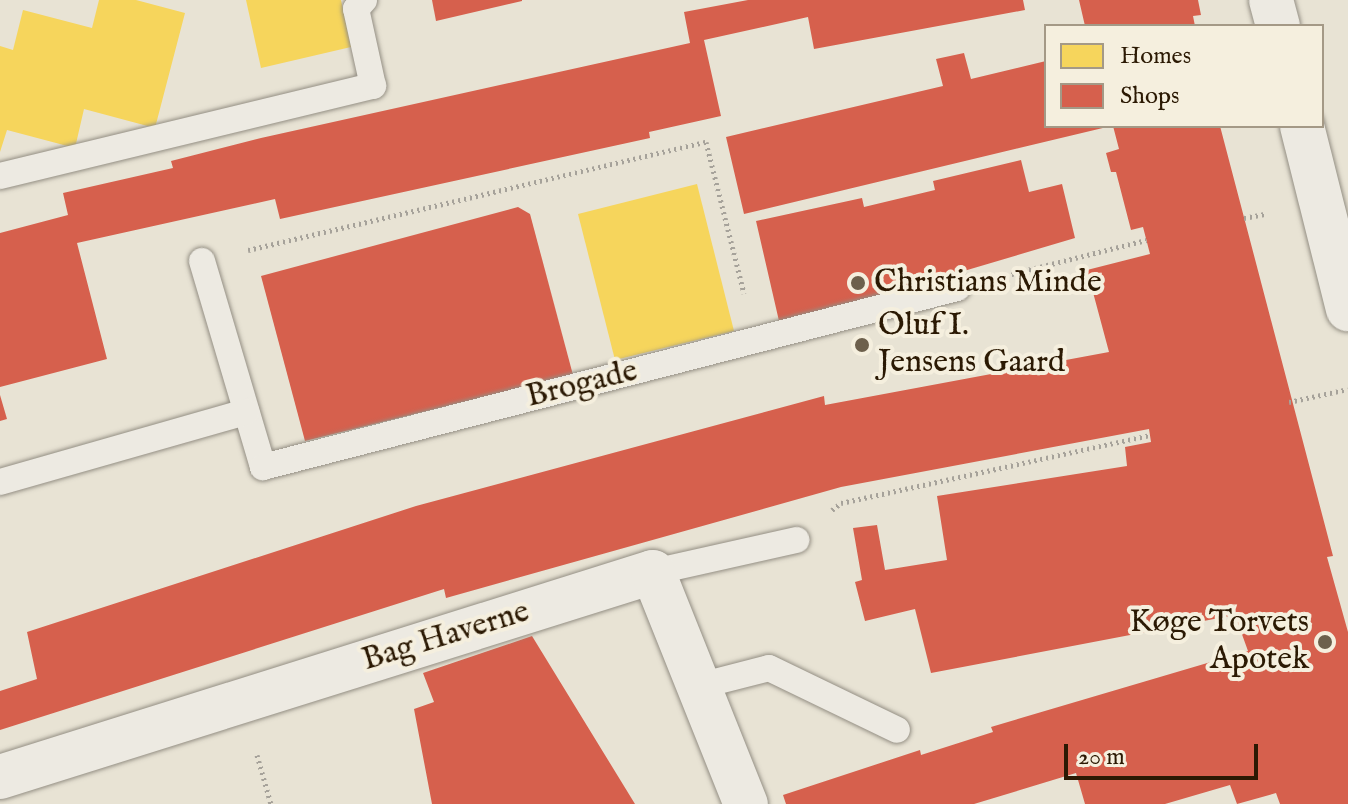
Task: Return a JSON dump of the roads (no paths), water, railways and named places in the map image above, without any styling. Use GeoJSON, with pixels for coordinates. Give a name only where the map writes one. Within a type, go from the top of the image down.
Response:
{"type":"FeatureCollection","features":[{"type":"Feature","properties":{"kind":"street"},"geometry":{"type":"LineString","coordinates":[[1271,0],[1277,24]]}},
{"type":"Feature","properties":{"kind":"street"},"geometry":{"type":"LineString","coordinates":[[1303,128],[1348,309]]}},
{"type":"Feature","properties":{"kind":"street"},"geometry":{"type":"LineString","coordinates":[[653,572],[746,804]]}},
{"type":"Feature","properties":{"kind":"street","name":"Bag Haverne"},"geometry":{"type":"LineString","coordinates":[[0,777],[653,572]]}},
{"type":"Feature","properties":{"kind":"lane"},"geometry":{"type":"LineString","coordinates":[[0,176],[373,86],[356,9],[364,0]]}},
{"type":"Feature","properties":{"kind":"lane","name":"Brogade"},"geometry":{"type":"LineString","coordinates":[[202,261],[263,467],[957,288]]}},
{"type":"Feature","properties":{"kind":"lane"},"geometry":{"type":"LineString","coordinates":[[0,482],[246,412]]}},
{"type":"Feature","properties":{"kind":"lane"},"geometry":{"type":"LineString","coordinates":[[653,572],[796,540]]}},
{"type":"Feature","properties":{"kind":"lane"},"geometry":{"type":"LineString","coordinates":[[699,686],[769,668],[897,730]]}},
{"type":"Feature","properties":{"kind":"place","name":"Christians Minde"},"geometry":{"type":"Point","coordinates":[858,283]}},
{"type":"Feature","properties":{"kind":"place","name":"Oluf I. Jensens Gaard"},"geometry":{"type":"Point","coordinates":[862,345]}},
{"type":"Feature","properties":{"kind":"place","name":"Køge Torvets Apotek"},"geometry":{"type":"Point","coordinates":[1325,642]}}]}
